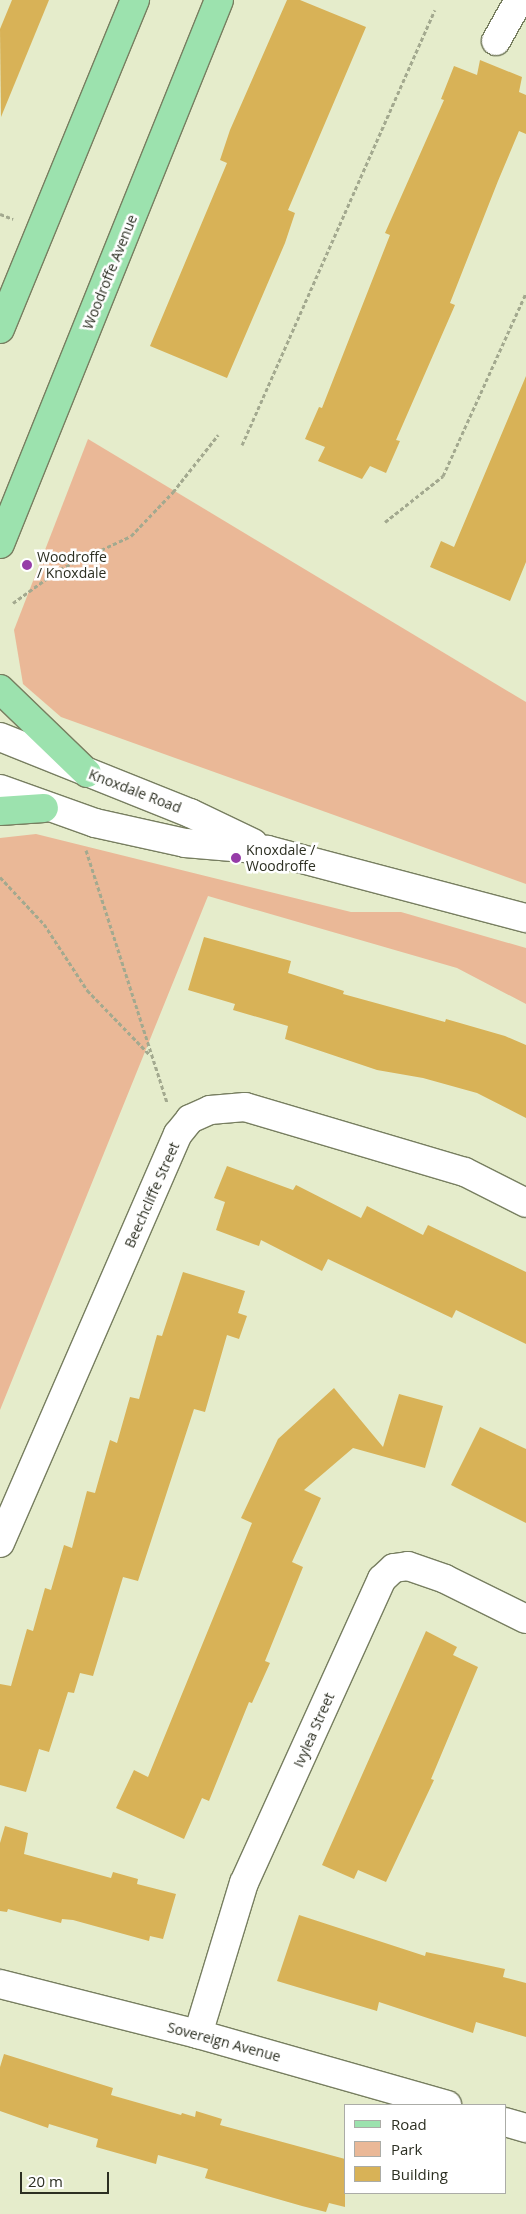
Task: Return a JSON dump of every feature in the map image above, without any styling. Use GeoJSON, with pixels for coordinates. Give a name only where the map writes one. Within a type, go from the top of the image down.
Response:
{"type":"FeatureCollection","features":[{"type":"Feature","properties":{"kind":"main road"},"geometry":{"type":"LineString","coordinates":[[0,329],[135,0]]}},
{"type":"Feature","properties":{"kind":"main road","name":"Woodroffe Avenue"},"geometry":{"type":"LineString","coordinates":[[0,544],[218,0]]}},
{"type":"Feature","properties":{"kind":"main road"},"geometry":{"type":"LineString","coordinates":[[0,689],[87,773]]}},
{"type":"Feature","properties":{"kind":"main road"},"geometry":{"type":"LineString","coordinates":[[0,811],[44,808]]}},
{"type":"Feature","properties":{"kind":"street"},"geometry":{"type":"LineString","coordinates":[[496,41],[519,0]]}},
{"type":"Feature","properties":{"kind":"street","name":"Knoxdale Road"},"geometry":{"type":"LineString","coordinates":[[0,737],[87,773],[190,812],[268,850]]}},
{"type":"Feature","properties":{"kind":"street","name":"Knoxdale Road"},"geometry":{"type":"LineString","coordinates":[[0,789],[44,808],[95,823],[185,844],[268,850],[526,918]]}},
{"type":"Feature","properties":{"kind":"street","name":"Beechcliffe Street"},"geometry":{"type":"LineString","coordinates":[[0,1543],[178,1134],[190,1119],[210,1110],[245,1107],[465,1172],[526,1203]]}},
{"type":"Feature","properties":{"kind":"street","name":"Ivylea Street"},"geometry":{"type":"LineString","coordinates":[[198,2034],[244,1883],[382,1579],[394,1568],[408,1566],[445,1579],[526,1619]]}},
{"type":"Feature","properties":{"kind":"street","name":"Sovereign Avenue"},"geometry":{"type":"LineString","coordinates":[[0,1984],[198,2034],[443,2104]]}},
{"type":"Feature","properties":{"kind":"street"},"geometry":{"type":"LineString","coordinates":[[506,2122],[526,2128]]}},
{"type":"Feature","properties":{"kind":"path"},"geometry":{"type":"LineString","coordinates":[[242,445],[435,10]]}},
{"type":"Feature","properties":{"kind":"path"},"geometry":{"type":"LineString","coordinates":[[0,214],[14,220]]}},
{"type":"Feature","properties":{"kind":"path"},"geometry":{"type":"LineString","coordinates":[[385,522],[443,476],[526,293]]}},
{"type":"Feature","properties":{"kind":"path"},"geometry":{"type":"LineString","coordinates":[[13,603],[60,569],[131,536],[173,492],[218,435]]}},
{"type":"Feature","properties":{"kind":"path"},"geometry":{"type":"LineString","coordinates":[[95,823],[85,853],[178,1134]]}},
{"type":"Feature","properties":{"kind":"path"},"geometry":{"type":"LineString","coordinates":[[0,877],[44,924],[87,990],[151,1055]]}},
{"type":"Feature","properties":{"kind":"green space"},"geometry":{"type":"Polygon","coordinates":[[[88,439],[526,702],[526,884],[61,717],[23,684],[14,630],[88,439]]]}},
{"type":"Feature","properties":{"kind":"green space"},"geometry":{"type":"Polygon","coordinates":[[[36,834],[351,912],[401,912],[526,948],[526,1004],[457,968],[208,896],[0,1410],[0,838],[36,834]]]}},
{"type":"Feature","properties":{"kind":"building"},"geometry":{"type":"Polygon","coordinates":[[[12,0],[49,0],[1,117],[0,29],[12,0]]]}},
{"type":"Feature","properties":{"kind":"building"},"geometry":{"type":"Polygon","coordinates":[[[287,0],[300,0],[366,27],[288,210],[295,213],[285,243],[227,378],[150,346],[227,163],[220,160],[230,130],[287,0]]]}},
{"type":"Feature","properties":{"kind":"building"},"geometry":{"type":"Polygon","coordinates":[[[480,60],[522,77],[519,92],[526,95],[526,134],[519,131],[498,181],[450,303],[455,305],[396,440],[400,441],[386,473],[370,466],[362,479],[318,461],[325,447],[305,439],[319,407],[322,408],[390,235],[385,233],[444,100],[441,99],[454,66],[477,75],[480,60]]]}},
{"type":"Feature","properties":{"kind":"building"},"geometry":{"type":"Polygon","coordinates":[[[526,376],[526,562],[510,601],[430,567],[441,541],[454,547],[526,376]]]}},
{"type":"Feature","properties":{"kind":"building"},"geometry":{"type":"Polygon","coordinates":[[[204,937],[291,961],[288,973],[344,991],[343,994],[445,1022],[446,1019],[505,1036],[526,1045],[526,1118],[477,1093],[423,1078],[377,1070],[285,1039],[288,1026],[233,1010],[235,1004],[188,990],[204,937]]]}},
{"type":"Feature","properties":{"kind":"building"},"geometry":{"type":"Polygon","coordinates":[[[227,1166],[293,1190],[296,1185],[361,1218],[367,1206],[423,1235],[428,1225],[526,1272],[526,1344],[456,1310],[452,1318],[328,1259],[322,1271],[261,1240],[259,1246],[216,1230],[225,1202],[214,1198],[227,1166]]]}},
{"type":"Feature","properties":{"kind":"building"},"geometry":{"type":"Polygon","coordinates":[[[183,1272],[245,1291],[238,1313],[247,1316],[239,1339],[227,1335],[205,1412],[194,1409],[138,1581],[123,1577],[93,1676],[80,1673],[74,1693],[68,1692],[49,1752],[39,1749],[26,1792],[0,1785],[0,1684],[11,1686],[27,1629],[33,1631],[45,1588],[51,1590],[64,1545],[72,1548],[87,1491],[95,1493],[110,1440],[117,1443],[130,1397],[139,1399],[157,1335],[162,1336],[183,1272]]]}},
{"type":"Feature","properties":{"kind":"building"},"geometry":{"type":"Polygon","coordinates":[[[334,1388],[383,1447],[399,1394],[443,1406],[425,1468],[353,1448],[304,1490],[321,1498],[292,1562],[303,1567],[265,1661],[270,1663],[252,1703],[249,1702],[209,1801],[202,1798],[184,1839],[116,1808],[134,1770],[148,1777],[252,1523],[241,1518],[278,1439],[334,1388]]]}},
{"type":"Feature","properties":{"kind":"building"},"geometry":{"type":"Polygon","coordinates":[[[480,1427],[526,1449],[526,1523],[451,1485],[480,1427]]]}},
{"type":"Feature","properties":{"kind":"building"},"geometry":{"type":"Polygon","coordinates":[[[426,1631],[457,1647],[453,1655],[478,1667],[431,1779],[434,1780],[386,1882],[358,1870],[354,1879],[322,1865],[426,1631]]]}},
{"type":"Feature","properties":{"kind":"building"},"geometry":{"type":"Polygon","coordinates":[[[5,1826],[28,1833],[24,1854],[111,1878],[113,1872],[138,1879],[137,1884],[176,1894],[163,1939],[150,1936],[149,1941],[73,1920],[62,1919],[61,1923],[8,1909],[7,1912],[0,1911],[0,1843],[5,1826]]]}},
{"type":"Feature","properties":{"kind":"building"},"geometry":{"type":"Polygon","coordinates":[[[299,1915],[425,1956],[426,1952],[505,1969],[503,1977],[526,1983],[526,2037],[476,2022],[473,2033],[379,2002],[377,2011],[277,1981],[299,1915]]]}},
{"type":"Feature","properties":{"kind":"building"},"geometry":{"type":"Polygon","coordinates":[[[4,2054],[113,2088],[111,2095],[181,2115],[182,2113],[195,2117],[196,2111],[222,2119],[220,2125],[344,2159],[345,2207],[329,2203],[326,2212],[302,2206],[205,2178],[208,2169],[158,2155],[156,2164],[96,2147],[98,2139],[49,2124],[48,2128],[0,2111],[0,2067],[4,2054]]]}},
{"type":"Feature","properties":{"kind":"place","name":"Woodroffe / Knoxdale"},"geometry":{"type":"Point","coordinates":[27,565]}},
{"type":"Feature","properties":{"kind":"place","name":"Knoxdale / Woodroffe"},"geometry":{"type":"Point","coordinates":[236,858]}}]}
